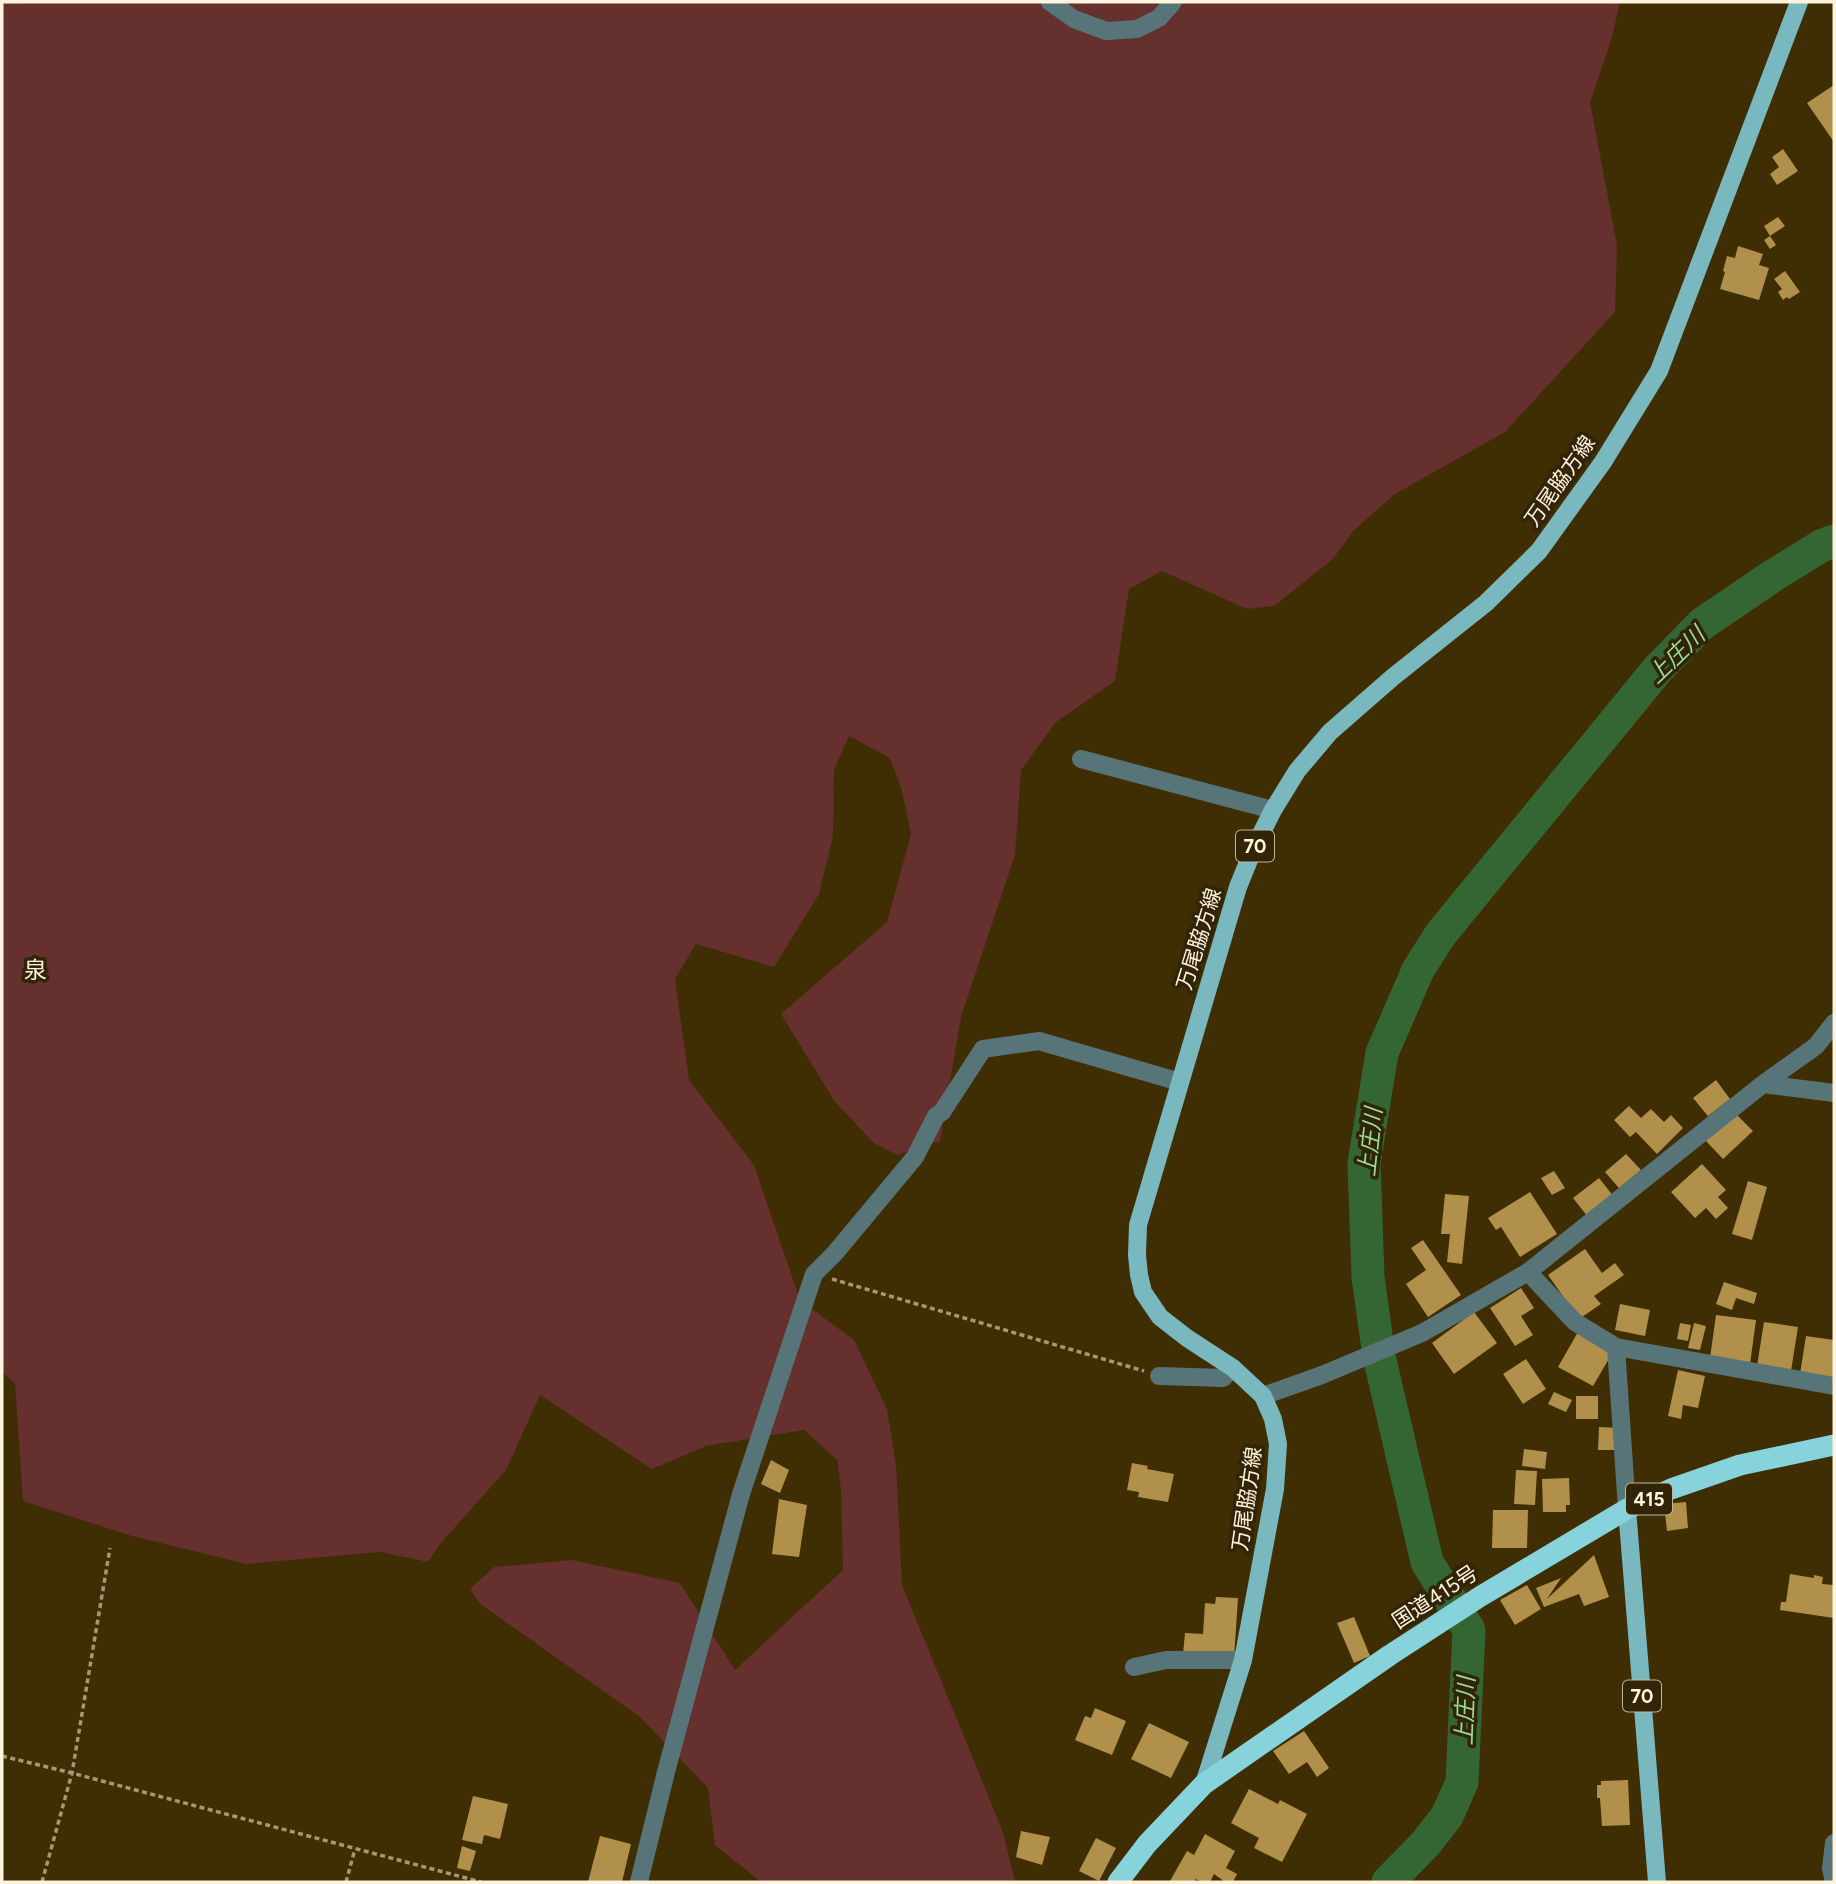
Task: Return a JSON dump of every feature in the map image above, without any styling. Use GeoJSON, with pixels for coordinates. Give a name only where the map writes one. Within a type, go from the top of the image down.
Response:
{"type":"FeatureCollection","features":[{"type":"Feature","properties":{"kind":"highway","name":"国道415号"},"geometry":{"type":"LineString","coordinates":[[1118,1882],[1147,1844],[1204,1784],[1390,1655],[1481,1596],[1627,1509],[1671,1489],[1740,1465],[1834,1445]]}},
{"type":"Feature","properties":{"kind":"main road","name":"万尾脇方線"},"geometry":{"type":"LineString","coordinates":[[1204,1784],[1243,1660],[1275,1489],[1278,1444],[1273,1419],[1263,1396],[1233,1368],[1186,1338],[1160,1317],[1143,1292],[1137,1255],[1138,1225],[1238,887],[1273,810],[1297,771],[1330,732],[1393,677],[1486,603],[1539,551],[1604,462],[1659,371],[1799,2]]}},
{"type":"Feature","properties":{"kind":"main road","name":"70"},"geometry":{"type":"LineString","coordinates":[[1627,1509],[1657,1882]]}},
{"type":"Feature","properties":{"kind":"street"},"geometry":{"type":"LineString","coordinates":[[1051,2],[1074,19],[1105,31],[1136,29],[1159,18],[1173,2]]}},
{"type":"Feature","properties":{"kind":"street"},"geometry":{"type":"LineString","coordinates":[[1081,760],[1273,810]]}},
{"type":"Feature","properties":{"kind":"street"},"geometry":{"type":"LineString","coordinates":[[1263,1396],[1322,1375],[1422,1333],[1528,1272],[1763,1084],[1816,1046],[1834,1023]]}},
{"type":"Feature","properties":{"kind":"street"},"geometry":{"type":"LineString","coordinates":[[639,1882],[741,1494],[814,1274],[835,1253],[915,1157],[936,1116],[942,1112],[983,1049],[1039,1041],[1180,1082]]}},
{"type":"Feature","properties":{"kind":"street"},"geometry":{"type":"LineString","coordinates":[[1763,1084],[1834,1093]]}},
{"type":"Feature","properties":{"kind":"street"},"geometry":{"type":"LineString","coordinates":[[1528,1272],[1575,1322],[1616,1347],[1834,1386]]}},
{"type":"Feature","properties":{"kind":"street"},"geometry":{"type":"LineString","coordinates":[[1616,1347],[1627,1509]]}},
{"type":"Feature","properties":{"kind":"street"},"geometry":{"type":"LineString","coordinates":[[1159,1376],[1223,1378],[1233,1368]]}},
{"type":"Feature","properties":{"kind":"street"},"geometry":{"type":"LineString","coordinates":[[1134,1667],[1166,1660],[1243,1660]]}},
{"type":"Feature","properties":{"kind":"street"},"geometry":{"type":"LineString","coordinates":[[1834,1843],[1831,1868],[1834,1882]]}},
{"type":"Feature","properties":{"kind":"path"},"geometry":{"type":"LineString","coordinates":[[814,1274],[1159,1376]]}},
{"type":"Feature","properties":{"kind":"path"},"geometry":{"type":"LineString","coordinates":[[42,1882],[72,1773],[110,1548]]}},
{"type":"Feature","properties":{"kind":"path"},"geometry":{"type":"LineString","coordinates":[[2,1756],[481,1882]]}},
{"type":"Feature","properties":{"kind":"path"},"geometry":{"type":"LineString","coordinates":[[346,1882],[355,1849]]}},
{"type":"Feature","properties":{"kind":"shaded area"},"geometry":{"type":"Polygon","coordinates":[[[2,2],[1620,2],[1611,41],[1590,102],[1617,245],[1615,312],[1505,432],[1395,494],[1353,531],[1333,559],[1274,606],[1247,609],[1162,571],[1129,589],[1115,681],[1056,722],[1021,770],[1015,855],[961,1017],[940,1141],[897,1155],[874,1143],[835,1102],[781,1014],[887,922],[911,834],[902,791],[890,758],[849,736],[834,770],[833,836],[819,894],[774,967],[696,944],[675,979],[689,1080],[754,1165],[800,1300],[854,1340],[887,1409],[896,1465],[902,1585],[1003,1832],[1015,1882],[761,1882],[715,1845],[708,1788],[640,1717],[479,1603],[470,1589],[494,1567],[572,1560],[680,1583],[735,1670],[843,1570],[841,1489],[837,1460],[804,1430],[706,1446],[652,1469],[540,1395],[506,1470],[440,1544],[428,1562],[380,1552],[247,1564],[132,1536],[23,1501],[15,1384],[2,1371],[2,2]]]}},
{"type":"Feature","properties":{"kind":"building"},"geometry":{"type":"Polygon","coordinates":[[[1834,85],[1834,142],[1807,103],[1834,85]]]}},
{"type":"Feature","properties":{"kind":"building"},"geometry":{"type":"Polygon","coordinates":[[[1783,149],[1798,171],[1777,185],[1770,174],[1779,167],[1772,157],[1783,149]]]}},
{"type":"Feature","properties":{"kind":"building"},"geometry":{"type":"Polygon","coordinates":[[[1778,217],[1785,226],[1770,236],[1764,226],[1778,217]]]}},
{"type":"Feature","properties":{"kind":"building"},"geometry":{"type":"Polygon","coordinates":[[[1770,236],[1776,245],[1770,249],[1764,240],[1770,236]]]}},
{"type":"Feature","properties":{"kind":"building"},"geometry":{"type":"Polygon","coordinates":[[[1738,246],[1763,254],[1759,265],[1769,268],[1759,300],[1720,289],[1727,256],[1735,258],[1738,246]]]}},
{"type":"Feature","properties":{"kind":"building"},"geometry":{"type":"Polygon","coordinates":[[[1785,271],[1800,292],[1783,300],[1778,292],[1782,289],[1774,279],[1785,271]]]}},
{"type":"Feature","properties":{"kind":"building"},"geometry":{"type":"Polygon","coordinates":[[[1716,1080],[1730,1099],[1708,1116],[1693,1098],[1716,1080]]]}},
{"type":"Feature","properties":{"kind":"building"},"geometry":{"type":"Polygon","coordinates":[[[1629,1106],[1641,1118],[1651,1109],[1664,1122],[1671,1115],[1683,1128],[1657,1154],[1636,1132],[1630,1137],[1614,1120],[1629,1106]]]}},
{"type":"Feature","properties":{"kind":"building"},"geometry":{"type":"Polygon","coordinates":[[[1734,1112],[1753,1131],[1723,1159],[1705,1140],[1734,1112]]]}},
{"type":"Feature","properties":{"kind":"building"},"geometry":{"type":"Polygon","coordinates":[[[1626,1154],[1641,1170],[1619,1188],[1605,1172],[1626,1154]]]}},
{"type":"Feature","properties":{"kind":"building"},"geometry":{"type":"Polygon","coordinates":[[[1702,1164],[1726,1190],[1718,1197],[1728,1208],[1716,1219],[1706,1208],[1695,1218],[1671,1192],[1702,1164]]]}},
{"type":"Feature","properties":{"kind":"building"},"geometry":{"type":"Polygon","coordinates":[[[1554,1171],[1565,1188],[1552,1195],[1541,1178],[1554,1171]]]}},
{"type":"Feature","properties":{"kind":"building"},"geometry":{"type":"Polygon","coordinates":[[[1599,1178],[1614,1197],[1588,1217],[1573,1198],[1599,1178]]]}},
{"type":"Feature","properties":{"kind":"building"},"geometry":{"type":"Polygon","coordinates":[[[1748,1181],[1767,1187],[1752,1240],[1732,1234],[1748,1181]]]}},
{"type":"Feature","properties":{"kind":"building"},"geometry":{"type":"Polygon","coordinates":[[[1530,1192],[1557,1234],[1520,1257],[1501,1227],[1496,1230],[1488,1218],[1530,1192]]]}},
{"type":"Feature","properties":{"kind":"building"},"geometry":{"type":"Polygon","coordinates":[[[1445,1194],[1469,1196],[1462,1264],[1447,1262],[1450,1234],[1441,1234],[1445,1194]]]}},
{"type":"Feature","properties":{"kind":"building"},"geometry":{"type":"Polygon","coordinates":[[[1423,1240],[1461,1295],[1428,1317],[1406,1284],[1426,1270],[1411,1248],[1423,1240]]]}},
{"type":"Feature","properties":{"kind":"building"},"geometry":{"type":"Polygon","coordinates":[[[1585,1249],[1602,1273],[1615,1263],[1624,1275],[1594,1296],[1601,1304],[1579,1319],[1548,1275],[1585,1249]]]}},
{"type":"Feature","properties":{"kind":"building"},"geometry":{"type":"Polygon","coordinates":[[[1724,1282],[1757,1293],[1754,1304],[1736,1298],[1732,1310],[1716,1304],[1724,1282]]]}},
{"type":"Feature","properties":{"kind":"building"},"geometry":{"type":"Polygon","coordinates":[[[1521,1288],[1534,1308],[1521,1316],[1533,1335],[1515,1346],[1490,1308],[1521,1288]]]}},
{"type":"Feature","properties":{"kind":"building"},"geometry":{"type":"Polygon","coordinates":[[[1620,1304],[1650,1310],[1645,1336],[1615,1330],[1620,1304]]]}},
{"type":"Feature","properties":{"kind":"building"},"geometry":{"type":"Polygon","coordinates":[[[1474,1312],[1497,1343],[1454,1374],[1432,1343],[1474,1312]]]}},
{"type":"Feature","properties":{"kind":"building"},"geometry":{"type":"Polygon","coordinates":[[[1716,1315],[1756,1320],[1750,1364],[1710,1358],[1716,1315]]]}},
{"type":"Feature","properties":{"kind":"building"},"geometry":{"type":"Polygon","coordinates":[[[1764,1322],[1798,1327],[1791,1371],[1757,1366],[1764,1322]]]}},
{"type":"Feature","properties":{"kind":"building"},"geometry":{"type":"Polygon","coordinates":[[[1680,1323],[1691,1325],[1688,1341],[1677,1339],[1680,1323]]]}},
{"type":"Feature","properties":{"kind":"building"},"geometry":{"type":"Polygon","coordinates":[[[1694,1323],[1706,1326],[1700,1350],[1688,1348],[1694,1323]]]}},
{"type":"Feature","properties":{"kind":"building"},"geometry":{"type":"Polygon","coordinates":[[[1578,1332],[1613,1352],[1593,1386],[1558,1367],[1578,1332]]]}},
{"type":"Feature","properties":{"kind":"building"},"geometry":{"type":"Polygon","coordinates":[[[1806,1336],[1834,1340],[1834,1379],[1800,1374],[1806,1336]]]}},
{"type":"Feature","properties":{"kind":"building"},"geometry":{"type":"Polygon","coordinates":[[[1526,1359],[1546,1389],[1523,1404],[1503,1374],[1526,1359]]]}},
{"type":"Feature","properties":{"kind":"building"},"geometry":{"type":"Polygon","coordinates":[[[1678,1370],[1705,1376],[1698,1408],[1683,1405],[1681,1419],[1668,1416],[1678,1370]]]}},
{"type":"Feature","properties":{"kind":"building"},"geometry":{"type":"Polygon","coordinates":[[[1554,1392],[1572,1400],[1566,1412],[1548,1404],[1554,1392]]]}},
{"type":"Feature","properties":{"kind":"building"},"geometry":{"type":"Polygon","coordinates":[[[1576,1396],[1598,1396],[1598,1419],[1576,1419],[1576,1396]]]}},
{"type":"Feature","properties":{"kind":"building"},"geometry":{"type":"Polygon","coordinates":[[[1599,1427],[1621,1428],[1619,1450],[1598,1450],[1599,1427]]]}},
{"type":"Feature","properties":{"kind":"building"},"geometry":{"type":"Polygon","coordinates":[[[1524,1449],[1547,1452],[1545,1469],[1522,1466],[1524,1449]]]}},
{"type":"Feature","properties":{"kind":"building"},"geometry":{"type":"Polygon","coordinates":[[[771,1460],[789,1470],[780,1493],[761,1484],[771,1460]]]}},
{"type":"Feature","properties":{"kind":"building"},"geometry":{"type":"Polygon","coordinates":[[[1132,1463],[1174,1474],[1168,1502],[1138,1497],[1139,1492],[1127,1490],[1132,1463]]]}},
{"type":"Feature","properties":{"kind":"building"},"geometry":{"type":"Polygon","coordinates":[[[1516,1470],[1537,1471],[1535,1505],[1514,1504],[1516,1470]]]}},
{"type":"Feature","properties":{"kind":"building"},"geometry":{"type":"Polygon","coordinates":[[[1569,1478],[1570,1505],[1566,1505],[1566,1512],[1543,1512],[1542,1479],[1569,1478]]]}},
{"type":"Feature","properties":{"kind":"building"},"geometry":{"type":"Polygon","coordinates":[[[779,1499],[807,1505],[799,1557],[772,1554],[779,1499]]]}},
{"type":"Feature","properties":{"kind":"building"},"geometry":{"type":"Polygon","coordinates":[[[1686,1502],[1688,1528],[1667,1531],[1664,1504],[1686,1502]]]}},
{"type":"Feature","properties":{"kind":"building"},"geometry":{"type":"Polygon","coordinates":[[[1493,1510],[1528,1510],[1527,1548],[1492,1548],[1493,1510]]]}},
{"type":"Feature","properties":{"kind":"building"},"geometry":{"type":"Polygon","coordinates":[[[1594,1555],[1609,1597],[1584,1606],[1579,1594],[1544,1607],[1536,1588],[1561,1578],[1547,1599],[1594,1555]]]}},
{"type":"Feature","properties":{"kind":"building"},"geometry":{"type":"Polygon","coordinates":[[[1790,1574],[1823,1577],[1822,1584],[1834,1585],[1834,1618],[1780,1610],[1781,1602],[1786,1602],[1790,1574]]]}},
{"type":"Feature","properties":{"kind":"building"},"geometry":{"type":"Polygon","coordinates":[[[1527,1585],[1541,1609],[1515,1625],[1500,1600],[1527,1585]]]}},
{"type":"Feature","properties":{"kind":"building"},"geometry":{"type":"Polygon","coordinates":[[[1216,1597],[1238,1598],[1234,1658],[1183,1654],[1185,1633],[1203,1634],[1205,1603],[1215,1604],[1216,1597]]]}},
{"type":"Feature","properties":{"kind":"building"},"geometry":{"type":"Polygon","coordinates":[[[1354,1617],[1370,1656],[1354,1663],[1337,1623],[1354,1617]]]}},
{"type":"Feature","properties":{"kind":"building"},"geometry":{"type":"Polygon","coordinates":[[[1095,1708],[1126,1721],[1112,1755],[1075,1740],[1085,1716],[1091,1718],[1095,1708]]]}},
{"type":"Feature","properties":{"kind":"building"},"geometry":{"type":"Polygon","coordinates":[[[1149,1723],[1189,1742],[1171,1778],[1131,1759],[1149,1723]]]}},
{"type":"Feature","properties":{"kind":"building"},"geometry":{"type":"Polygon","coordinates":[[[1304,1731],[1329,1768],[1317,1777],[1307,1762],[1289,1774],[1273,1751],[1304,1731]]]}},
{"type":"Feature","properties":{"kind":"building"},"geometry":{"type":"Polygon","coordinates":[[[1628,1780],[1630,1825],[1602,1826],[1597,1785],[1601,1785],[1601,1781],[1628,1780]]]}},
{"type":"Feature","properties":{"kind":"building"},"geometry":{"type":"Polygon","coordinates":[[[1249,1789],[1278,1804],[1280,1800],[1307,1814],[1282,1862],[1254,1848],[1259,1838],[1231,1823],[1249,1789]]]}},
{"type":"Feature","properties":{"kind":"building"},"geometry":{"type":"Polygon","coordinates":[[[473,1796],[508,1804],[500,1839],[484,1835],[482,1844],[462,1840],[473,1796]]]}},
{"type":"Feature","properties":{"kind":"building"},"geometry":{"type":"Polygon","coordinates":[[[1021,1831],[1050,1837],[1042,1865],[1016,1857],[1021,1831]]]}},
{"type":"Feature","properties":{"kind":"building"},"geometry":{"type":"Polygon","coordinates":[[[1205,1834],[1235,1851],[1226,1868],[1237,1874],[1233,1882],[1225,1882],[1214,1874],[1210,1882],[1196,1879],[1194,1882],[1170,1881],[1187,1851],[1194,1855],[1205,1834]]]}},
{"type":"Feature","properties":{"kind":"building"},"geometry":{"type":"Polygon","coordinates":[[[600,1836],[631,1844],[622,1882],[588,1882],[600,1836]]]}},
{"type":"Feature","properties":{"kind":"building"},"geometry":{"type":"Polygon","coordinates":[[[1096,1838],[1116,1848],[1099,1881],[1079,1871],[1096,1838]]]}},
{"type":"Feature","properties":{"kind":"building"},"geometry":{"type":"Polygon","coordinates":[[[462,1846],[476,1851],[470,1871],[457,1868],[462,1846]]]}},
{"type":"Feature","properties":{"kind":"waterway","name":"上庄川"},"geometry":{"type":"LineString","coordinates":[[1388,1882],[1426,1843],[1447,1816],[1462,1782],[1469,1630],[1427,1562],[1379,1356],[1368,1277],[1364,1163],[1382,1053],[1418,970],[1440,935],[1658,669],[1702,624],[1774,575],[1834,541]]}},
{"type":"Feature","properties":{"kind":"district","name":"泉"},"geometry":{"type":"Point","coordinates":[35,970]}}]}
